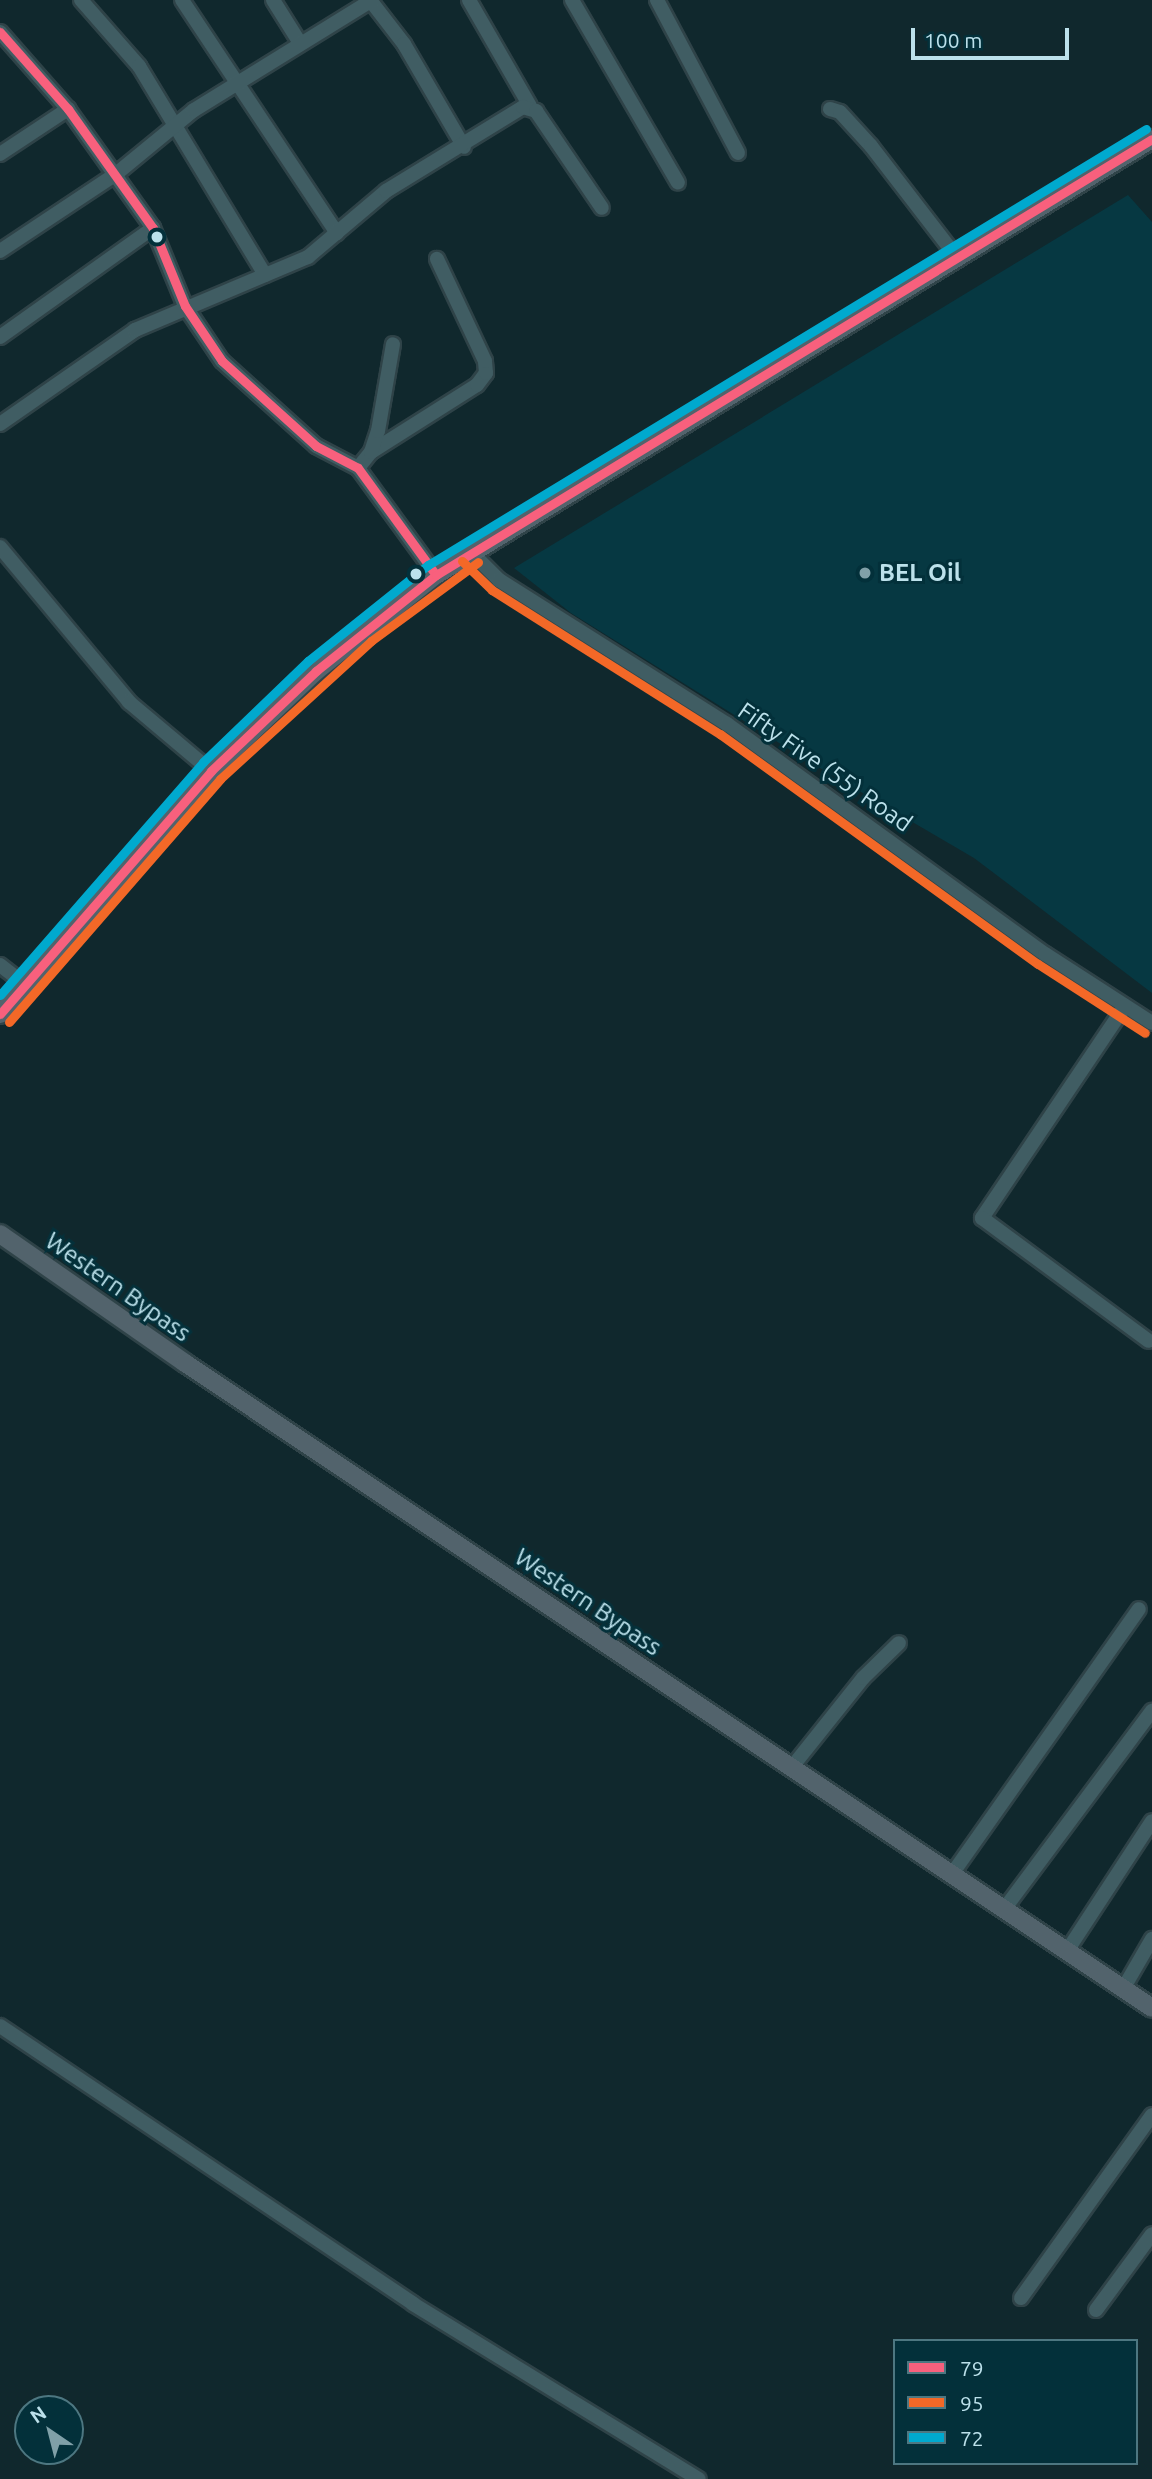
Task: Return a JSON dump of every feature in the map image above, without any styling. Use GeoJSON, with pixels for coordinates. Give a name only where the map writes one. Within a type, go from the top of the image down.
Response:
{"type":"FeatureCollection","features":[{"type":"Feature","properties":{"kind":"main road"},"geometry":{"type":"LineString","coordinates":[[0,1014],[211,771],[316,671],[436,575],[1152,139]]}},
{"type":"Feature","properties":{"kind":"main road","name":"Western Bypass"},"geometry":{"type":"LineString","coordinates":[[0,1234],[196,1371],[1152,2008]]}},
{"type":"Feature","properties":{"kind":"street"},"geometry":{"type":"LineString","coordinates":[[80,0],[139,66],[265,275]]}},
{"type":"Feature","properties":{"kind":"street"},"geometry":{"type":"LineString","coordinates":[[182,0],[337,233]]}},
{"type":"Feature","properties":{"kind":"street"},"geometry":{"type":"LineString","coordinates":[[273,0],[300,43]]}},
{"type":"Feature","properties":{"kind":"street"},"geometry":{"type":"LineString","coordinates":[[0,251],[116,174],[176,124],[371,0],[404,44],[464,147]]}},
{"type":"Feature","properties":{"kind":"street"},"geometry":{"type":"LineString","coordinates":[[469,0],[530,106],[602,208]]}},
{"type":"Feature","properties":{"kind":"street"},"geometry":{"type":"LineString","coordinates":[[572,0],[678,183]]}},
{"type":"Feature","properties":{"kind":"street"},"geometry":{"type":"LineString","coordinates":[[657,0],[738,153]]}},
{"type":"Feature","properties":{"kind":"street"},"geometry":{"type":"LineString","coordinates":[[2,39],[68,109],[153,228],[185,306],[222,361],[278,415],[316,446],[358,468],[436,575]]}},
{"type":"Feature","properties":{"kind":"street"},"geometry":{"type":"LineString","coordinates":[[0,424],[135,330],[185,306],[308,257],[386,191],[530,106]]}},
{"type":"Feature","properties":{"kind":"street"},"geometry":{"type":"LineString","coordinates":[[0,154],[68,109]]}},
{"type":"Feature","properties":{"kind":"street"},"geometry":{"type":"LineString","coordinates":[[830,109],[840,112],[871,146],[956,256]]}},
{"type":"Feature","properties":{"kind":"street"},"geometry":{"type":"LineString","coordinates":[[0,337],[153,228]]}},
{"type":"Feature","properties":{"kind":"street"},"geometry":{"type":"LineString","coordinates":[[358,468],[371,452],[477,385],[486,373],[485,360],[437,259]]}},
{"type":"Feature","properties":{"kind":"street"},"geometry":{"type":"LineString","coordinates":[[371,452],[393,344]]}},
{"type":"Feature","properties":{"kind":"street"},"geometry":{"type":"LineString","coordinates":[[0,547],[129,702],[211,771]]}},
{"type":"Feature","properties":{"kind":"street","name":"Fifty Five (55) Road"},"geometry":{"type":"LineString","coordinates":[[471,552],[499,580],[727,724],[1152,1023]]}},
{"type":"Feature","properties":{"kind":"street"},"geometry":{"type":"LineString","coordinates":[[0,965],[26,985]]}},
{"type":"Feature","properties":{"kind":"street"},"geometry":{"type":"LineString","coordinates":[[1125,1006],[982,1218],[1149,1341]]}},
{"type":"Feature","properties":{"kind":"street"},"geometry":{"type":"LineString","coordinates":[[952,1874],[1139,1609]]}},
{"type":"Feature","properties":{"kind":"street"},"geometry":{"type":"LineString","coordinates":[[792,1767],[863,1678],[900,1643]]}},
{"type":"Feature","properties":{"kind":"street"},"geometry":{"type":"LineString","coordinates":[[1005,1908],[1152,1711]]}},
{"type":"Feature","properties":{"kind":"street"},"geometry":{"type":"LineString","coordinates":[[1067,1951],[1152,1821]]}},
{"type":"Feature","properties":{"kind":"street"},"geometry":{"type":"LineString","coordinates":[[1123,1989],[1152,1939]]}},
{"type":"Feature","properties":{"kind":"street"},"geometry":{"type":"LineString","coordinates":[[0,2026],[414,2304],[699,2479]]}},
{"type":"Feature","properties":{"kind":"street"},"geometry":{"type":"LineString","coordinates":[[1021,2298],[1152,2115]]}},
{"type":"Feature","properties":{"kind":"street"},"geometry":{"type":"LineString","coordinates":[[1096,2311],[1152,2234]]}},
{"type":"Feature","properties":{"kind":"shaded area","name":"BEL Oil"},"geometry":{"type":"Polygon","coordinates":[[[1128,195],[1152,222],[1152,993],[974,858],[808,761],[571,613],[514,568],[1128,195]]]}},
{"type":"Feature","properties":{"kind":"transit line","name":"79"},"geometry":{"type":"LineString","coordinates":[[0,32],[68,109],[153,228],[185,306],[222,361],[316,446],[358,468],[436,575]]}},
{"type":"Feature","properties":{"kind":"transit line","name":"72"},"geometry":{"type":"LineString","coordinates":[[0,995],[203,762],[308,661],[428,565],[1146,129]]}},
{"type":"Feature","properties":{"kind":"transit line","name":"79"},"geometry":{"type":"LineString","coordinates":[[0,1014],[211,771],[316,671],[436,575],[1152,139]]}},
{"type":"Feature","properties":{"kind":"transit line","name":"95"},"geometry":{"type":"LineString","coordinates":[[462,561],[492,590],[720,734],[1038,964],[1145,1033]]}},
{"type":"Feature","properties":{"kind":"transit line","name":"95"},"geometry":{"type":"LineString","coordinates":[[9,1022],[220,779],[371,641],[478,562]]}},
{"type":"Feature","properties":{"kind":"place","name":"BEL Oil"},"geometry":{"type":"Point","coordinates":[865,573]}}]}
